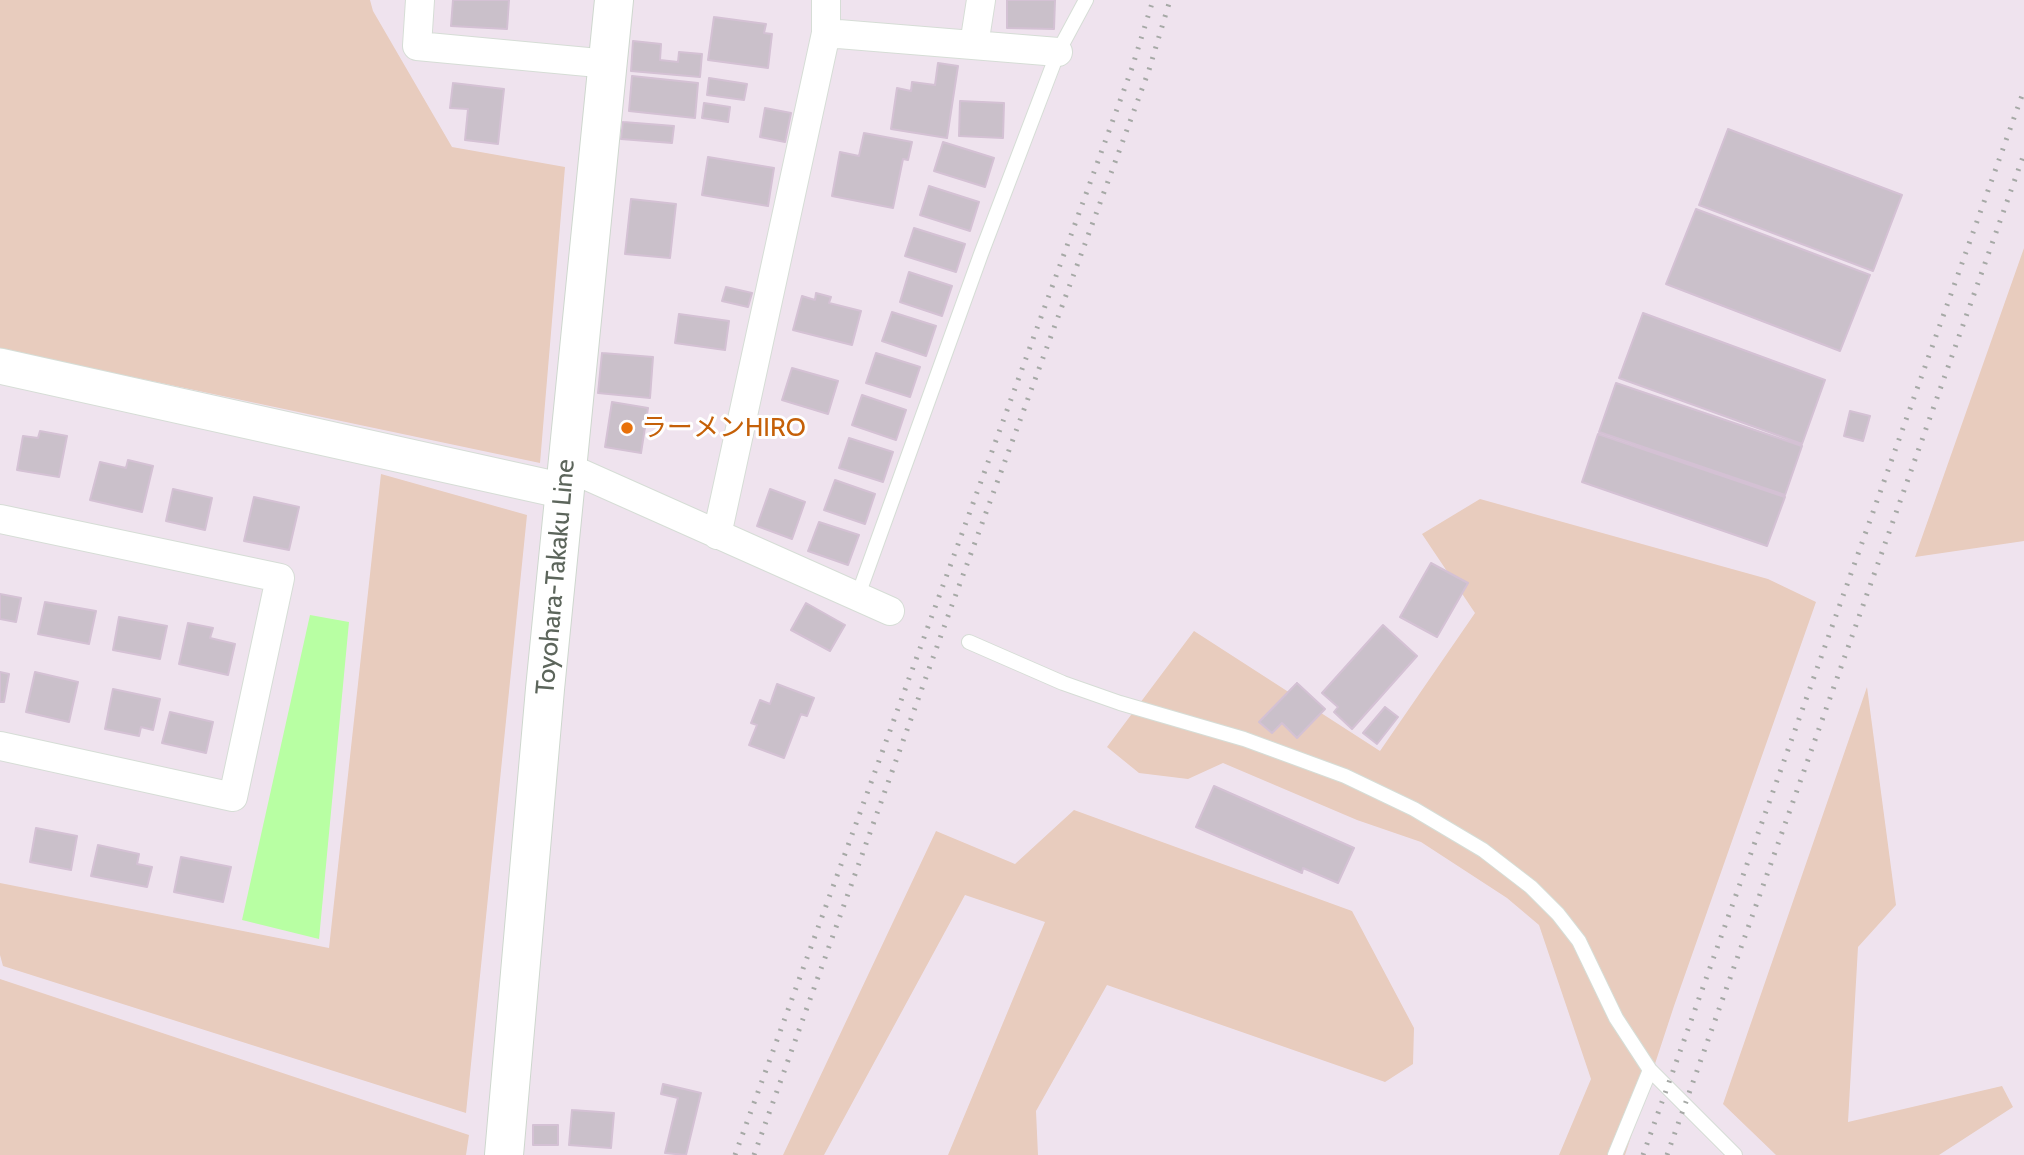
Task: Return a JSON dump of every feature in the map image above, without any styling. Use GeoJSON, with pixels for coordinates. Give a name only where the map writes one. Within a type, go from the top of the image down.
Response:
{"type":"FeatureCollection","features":[{"type":"Feature","properties":{"kind":"main road","name":"Toyohara-Takaku Line"},"geometry":{"type":"LineString","coordinates":[[504,1155],[565,479],[614,0]]}},
{"type":"Feature","properties":{"kind":"street"},"geometry":{"type":"LineString","coordinates":[[420,0],[417,46],[609,64]]}},
{"type":"Feature","properties":{"kind":"street"},"geometry":{"type":"LineString","coordinates":[[717,535],[826,33],[826,0]]}},
{"type":"Feature","properties":{"kind":"street"},"geometry":{"type":"LineString","coordinates":[[974,46],[981,0]]}},
{"type":"Feature","properties":{"kind":"street"},"geometry":{"type":"LineString","coordinates":[[826,33],[1058,52]]}},
{"type":"Feature","properties":{"kind":"street"},"geometry":{"type":"LineString","coordinates":[[0,366],[565,479],[717,535],[890,611]]}},
{"type":"Feature","properties":{"kind":"street"},"geometry":{"type":"LineString","coordinates":[[0,519],[280,578],[233,797],[0,747]]}},
{"type":"Feature","properties":{"kind":"lane"},"geometry":{"type":"LineString","coordinates":[[857,598],[981,254],[1058,52],[1086,0]]}},
{"type":"Feature","properties":{"kind":"lane"},"geometry":{"type":"LineString","coordinates":[[969,642],[1063,683],[1120,703],[1244,739],[1345,776],[1414,810],[1483,850],[1531,887],[1558,914],[1579,941],[1616,1018],[1650,1070],[1735,1155]]}},
{"type":"Feature","properties":{"kind":"lane"},"geometry":{"type":"LineString","coordinates":[[1615,1155],[1650,1070]]}},
{"type":"Feature","properties":{"kind":"shaded area"},"geometry":{"type":"Polygon","coordinates":[[[0,0],[370,0],[373,11],[452,147],[565,167],[540,463],[0,349],[0,0]]]}},
{"type":"Feature","properties":{"kind":"shaded area"},"geometry":{"type":"Polygon","coordinates":[[[2024,248],[2024,541],[1915,557],[2024,248]]]}},
{"type":"Feature","properties":{"kind":"shaded area"},"geometry":{"type":"Polygon","coordinates":[[[381,474],[527,515],[466,1113],[3,966],[0,955],[0,883],[329,948],[381,474]]]}},
{"type":"Feature","properties":{"kind":"shaded area"},"geometry":{"type":"Polygon","coordinates":[[[1480,499],[1768,579],[1816,602],[1674,1006],[1625,1155],[1559,1155],[1591,1079],[1539,925],[1507,898],[1421,842],[1357,820],[1223,763],[1188,779],[1139,773],[1107,747],[1194,631],[1380,751],[1475,613],[1422,534],[1480,499]]]}},
{"type":"Feature","properties":{"kind":"shaded area"},"geometry":{"type":"Polygon","coordinates":[[[310,615],[349,622],[319,939],[242,920],[310,615]]]}},
{"type":"Feature","properties":{"kind":"shaded area"},"geometry":{"type":"Polygon","coordinates":[[[1867,687],[1896,905],[1858,947],[1848,1122],[2002,1086],[2013,1107],[1939,1155],[1776,1155],[1723,1104],[1867,687]]]}},
{"type":"Feature","properties":{"kind":"shaded area"},"geometry":{"type":"Polygon","coordinates":[[[1074,810],[1352,911],[1414,1028],[1413,1064],[1385,1082],[1107,985],[1036,1111],[1038,1155],[948,1155],[1045,922],[965,895],[824,1155],[783,1155],[936,831],[1015,864],[1074,810]]]}},
{"type":"Feature","properties":{"kind":"shaded area"},"geometry":{"type":"Polygon","coordinates":[[[0,979],[469,1135],[466,1155],[0,1155],[0,979]]]}},
{"type":"Feature","properties":{"kind":"building"},"geometry":{"type":"Polygon","coordinates":[[[453,0],[509,0],[507,29],[451,26],[453,0]]]}},
{"type":"Feature","properties":{"kind":"building"},"geometry":{"type":"Polygon","coordinates":[[[1007,0],[1055,0],[1054,29],[1007,28],[1007,0]]]}},
{"type":"Feature","properties":{"kind":"building"},"geometry":{"type":"Polygon","coordinates":[[[714,17],[766,24],[764,33],[772,34],[768,68],[708,60],[714,17]]]}},
{"type":"Feature","properties":{"kind":"building"},"geometry":{"type":"Polygon","coordinates":[[[633,41],[661,44],[660,60],[678,62],[679,52],[702,54],[700,77],[631,71],[633,41]]]}},
{"type":"Feature","properties":{"kind":"building"},"geometry":{"type":"Polygon","coordinates":[[[938,63],[958,66],[947,138],[891,129],[897,88],[911,91],[912,82],[935,85],[938,63]]]}},
{"type":"Feature","properties":{"kind":"building"},"geometry":{"type":"Polygon","coordinates":[[[632,76],[698,83],[695,118],[629,111],[632,76]]]}},
{"type":"Feature","properties":{"kind":"building"},"geometry":{"type":"Polygon","coordinates":[[[709,78],[747,84],[744,100],[707,95],[709,78]]]}},
{"type":"Feature","properties":{"kind":"building"},"geometry":{"type":"Polygon","coordinates":[[[453,83],[504,89],[498,144],[465,140],[468,109],[450,108],[453,83]]]}},
{"type":"Feature","properties":{"kind":"building"},"geometry":{"type":"Polygon","coordinates":[[[960,101],[1004,103],[1003,138],[959,136],[960,101]]]}},
{"type":"Feature","properties":{"kind":"building"},"geometry":{"type":"Polygon","coordinates":[[[704,103],[730,107],[728,122],[702,118],[704,103]]]}},
{"type":"Feature","properties":{"kind":"building"},"geometry":{"type":"Polygon","coordinates":[[[765,108],[791,113],[785,142],[760,137],[765,108]]]}},
{"type":"Feature","properties":{"kind":"building"},"geometry":{"type":"Polygon","coordinates":[[[623,122],[674,126],[672,143],[621,139],[623,122]]]}},
{"type":"Feature","properties":{"kind":"building"},"geometry":{"type":"Polygon","coordinates":[[[1728,129],[1902,195],[1873,271],[1699,205],[1728,129]]]}},
{"type":"Feature","properties":{"kind":"building"},"geometry":{"type":"Polygon","coordinates":[[[864,133],[912,142],[908,160],[903,159],[893,208],[832,196],[840,152],[859,156],[864,133]]]}},
{"type":"Feature","properties":{"kind":"building"},"geometry":{"type":"Polygon","coordinates":[[[943,142],[994,158],[985,187],[934,171],[943,142]]]}},
{"type":"Feature","properties":{"kind":"building"},"geometry":{"type":"Polygon","coordinates":[[[708,157],[774,168],[768,206],[702,195],[708,157]]]}},
{"type":"Feature","properties":{"kind":"building"},"geometry":{"type":"Polygon","coordinates":[[[929,186],[979,202],[970,231],[920,215],[929,186]]]}},
{"type":"Feature","properties":{"kind":"building"},"geometry":{"type":"Polygon","coordinates":[[[631,199],[676,204],[670,258],[625,254],[631,199]]]}},
{"type":"Feature","properties":{"kind":"building"},"geometry":{"type":"Polygon","coordinates":[[[1696,209],[1870,275],[1840,351],[1666,284],[1696,209]]]}},
{"type":"Feature","properties":{"kind":"building"},"geometry":{"type":"Polygon","coordinates":[[[914,228],[965,244],[956,272],[905,256],[914,228]]]}},
{"type":"Feature","properties":{"kind":"building"},"geometry":{"type":"Polygon","coordinates":[[[909,272],[952,286],[942,316],[900,302],[909,272]]]}},
{"type":"Feature","properties":{"kind":"building"},"geometry":{"type":"Polygon","coordinates":[[[726,287],[752,293],[748,307],[722,301],[726,287]]]}},
{"type":"Feature","properties":{"kind":"building"},"geometry":{"type":"Polygon","coordinates":[[[816,293],[831,297],[829,303],[861,311],[852,345],[793,330],[802,296],[815,300],[816,293]]]}},
{"type":"Feature","properties":{"kind":"building"},"geometry":{"type":"Polygon","coordinates":[[[892,312],[936,326],[926,356],[882,341],[892,312]]]}},
{"type":"Feature","properties":{"kind":"building"},"geometry":{"type":"Polygon","coordinates":[[[1643,313],[1825,380],[1802,444],[1619,378],[1643,313]]]}},
{"type":"Feature","properties":{"kind":"building"},"geometry":{"type":"Polygon","coordinates":[[[679,314],[729,321],[725,350],[675,343],[679,314]]]}},
{"type":"Feature","properties":{"kind":"building"},"geometry":{"type":"Polygon","coordinates":[[[602,353],[653,357],[650,398],[598,393],[602,353]]]}},
{"type":"Feature","properties":{"kind":"building"},"geometry":{"type":"Polygon","coordinates":[[[876,353],[920,367],[910,397],[866,383],[876,353]]]}},
{"type":"Feature","properties":{"kind":"building"},"geometry":{"type":"Polygon","coordinates":[[[792,368],[838,381],[828,414],[782,400],[792,368]]]}},
{"type":"Feature","properties":{"kind":"building"},"geometry":{"type":"Polygon","coordinates":[[[1616,383],[1802,446],[1785,495],[1599,432],[1616,383]]]}},
{"type":"Feature","properties":{"kind":"building"},"geometry":{"type":"Polygon","coordinates":[[[862,395],[906,410],[896,440],[852,425],[862,395]]]}},
{"type":"Feature","properties":{"kind":"building","name":"ラーメンHIRO"},"geometry":{"type":"Polygon","coordinates":[[[612,402],[648,408],[641,453],[605,447],[612,402]]]}},
{"type":"Feature","properties":{"kind":"building"},"geometry":{"type":"Polygon","coordinates":[[[1850,411],[1870,416],[1863,441],[1844,436],[1850,411]]]}},
{"type":"Feature","properties":{"kind":"building"},"geometry":{"type":"Polygon","coordinates":[[[40,431],[67,436],[59,477],[17,470],[23,436],[38,438],[40,431]]]}},
{"type":"Feature","properties":{"kind":"building"},"geometry":{"type":"Polygon","coordinates":[[[1598,434],[1785,497],[1767,546],[1582,482],[1598,434]]]}},
{"type":"Feature","properties":{"kind":"building"},"geometry":{"type":"Polygon","coordinates":[[[849,438],[893,452],[883,482],[839,468],[849,438]]]}},
{"type":"Feature","properties":{"kind":"building"},"geometry":{"type":"Polygon","coordinates":[[[128,460],[153,466],[142,512],[90,500],[100,462],[126,468],[128,460]]]}},
{"type":"Feature","properties":{"kind":"building"},"geometry":{"type":"Polygon","coordinates":[[[835,480],[875,494],[865,524],[824,510],[835,480]]]}},
{"type":"Feature","properties":{"kind":"building"},"geometry":{"type":"Polygon","coordinates":[[[173,489],[212,498],[205,530],[166,521],[173,489]]]}},
{"type":"Feature","properties":{"kind":"building"},"geometry":{"type":"Polygon","coordinates":[[[770,489],[805,502],[792,539],[757,526],[770,489]]]}},
{"type":"Feature","properties":{"kind":"building"},"geometry":{"type":"Polygon","coordinates":[[[254,497],[299,507],[289,550],[244,541],[254,497]]]}},
{"type":"Feature","properties":{"kind":"building"},"geometry":{"type":"Polygon","coordinates":[[[819,522],[859,535],[848,565],[808,551],[819,522]]]}},
{"type":"Feature","properties":{"kind":"building"},"geometry":{"type":"Polygon","coordinates":[[[1431,563],[1468,583],[1437,637],[1400,617],[1431,563]]]}},
{"type":"Feature","properties":{"kind":"building"},"geometry":{"type":"Polygon","coordinates":[[[0,594],[21,598],[16,622],[0,619],[0,594]]]}},
{"type":"Feature","properties":{"kind":"building"},"geometry":{"type":"Polygon","coordinates":[[[45,602],[96,611],[89,644],[38,634],[45,602]]]}},
{"type":"Feature","properties":{"kind":"building"},"geometry":{"type":"Polygon","coordinates":[[[806,603],[845,625],[830,651],[791,630],[806,603]]]}},
{"type":"Feature","properties":{"kind":"building"},"geometry":{"type":"Polygon","coordinates":[[[119,617],[167,626],[160,659],[113,650],[119,617]]]}},
{"type":"Feature","properties":{"kind":"building"},"geometry":{"type":"Polygon","coordinates":[[[188,623],[213,628],[210,638],[235,644],[228,675],[179,664],[188,623]]]}},
{"type":"Feature","properties":{"kind":"building"},"geometry":{"type":"Polygon","coordinates":[[[1383,625],[1417,656],[1352,729],[1334,712],[1338,707],[1322,693],[1383,625]]]}},
{"type":"Feature","properties":{"kind":"building"},"geometry":{"type":"Polygon","coordinates":[[[0,672],[9,674],[4,702],[0,702],[0,672]]]}},
{"type":"Feature","properties":{"kind":"building"},"geometry":{"type":"Polygon","coordinates":[[[35,672],[78,682],[69,722],[26,712],[35,672]]]}},
{"type":"Feature","properties":{"kind":"building"},"geometry":{"type":"Polygon","coordinates":[[[1297,683],[1325,709],[1297,738],[1282,723],[1272,733],[1259,722],[1297,683]]]}},
{"type":"Feature","properties":{"kind":"building"},"geometry":{"type":"Polygon","coordinates":[[[777,684],[814,698],[807,716],[801,714],[784,758],[749,745],[757,725],[751,723],[760,700],[770,704],[777,684]]]}},
{"type":"Feature","properties":{"kind":"building"},"geometry":{"type":"Polygon","coordinates":[[[113,689],[160,699],[153,730],[141,727],[139,736],[105,729],[113,689]]]}},
{"type":"Feature","properties":{"kind":"building"},"geometry":{"type":"Polygon","coordinates":[[[1385,707],[1398,717],[1377,744],[1363,733],[1385,707]]]}},
{"type":"Feature","properties":{"kind":"building"},"geometry":{"type":"Polygon","coordinates":[[[170,712],[213,722],[206,753],[162,743],[170,712]]]}},
{"type":"Feature","properties":{"kind":"building"},"geometry":{"type":"Polygon","coordinates":[[[1214,786],[1354,848],[1338,883],[1303,868],[1302,873],[1196,827],[1214,786]]]}},
{"type":"Feature","properties":{"kind":"building"},"geometry":{"type":"Polygon","coordinates":[[[36,828],[77,836],[71,870],[30,862],[36,828]]]}},
{"type":"Feature","properties":{"kind":"building"},"geometry":{"type":"Polygon","coordinates":[[[98,845],[139,854],[137,864],[152,867],[147,887],[91,876],[98,845]]]}},
{"type":"Feature","properties":{"kind":"building"},"geometry":{"type":"Polygon","coordinates":[[[181,857],[231,867],[223,902],[174,892],[181,857]]]}},
{"type":"Feature","properties":{"kind":"building"},"geometry":{"type":"Polygon","coordinates":[[[663,1084],[701,1093],[686,1155],[665,1153],[678,1098],[661,1094],[663,1084]]]}},
{"type":"Feature","properties":{"kind":"building"},"geometry":{"type":"Polygon","coordinates":[[[572,1110],[614,1113],[611,1148],[569,1145],[572,1110]]]}},
{"type":"Feature","properties":{"kind":"building"},"geometry":{"type":"Polygon","coordinates":[[[533,1125],[558,1125],[558,1145],[533,1145],[533,1125]]]}},
{"type":"Feature","properties":{"kind":"railway"},"geometry":{"type":"LineString","coordinates":[[735,1155],[1132,68],[1153,0]]}},
{"type":"Feature","properties":{"kind":"railway"},"geometry":{"type":"LineString","coordinates":[[754,1155],[1149,70],[1170,0]]}},
{"type":"Feature","properties":{"kind":"railway"},"geometry":{"type":"LineString","coordinates":[[1643,1155],[2024,90]]}},
{"type":"Feature","properties":{"kind":"railway"},"geometry":{"type":"LineString","coordinates":[[1667,1155],[2024,154]]}},
{"type":"Feature","properties":{"kind":"place","name":"ラーメンHIRO"},"geometry":{"type":"Point","coordinates":[627,428]}}]}
